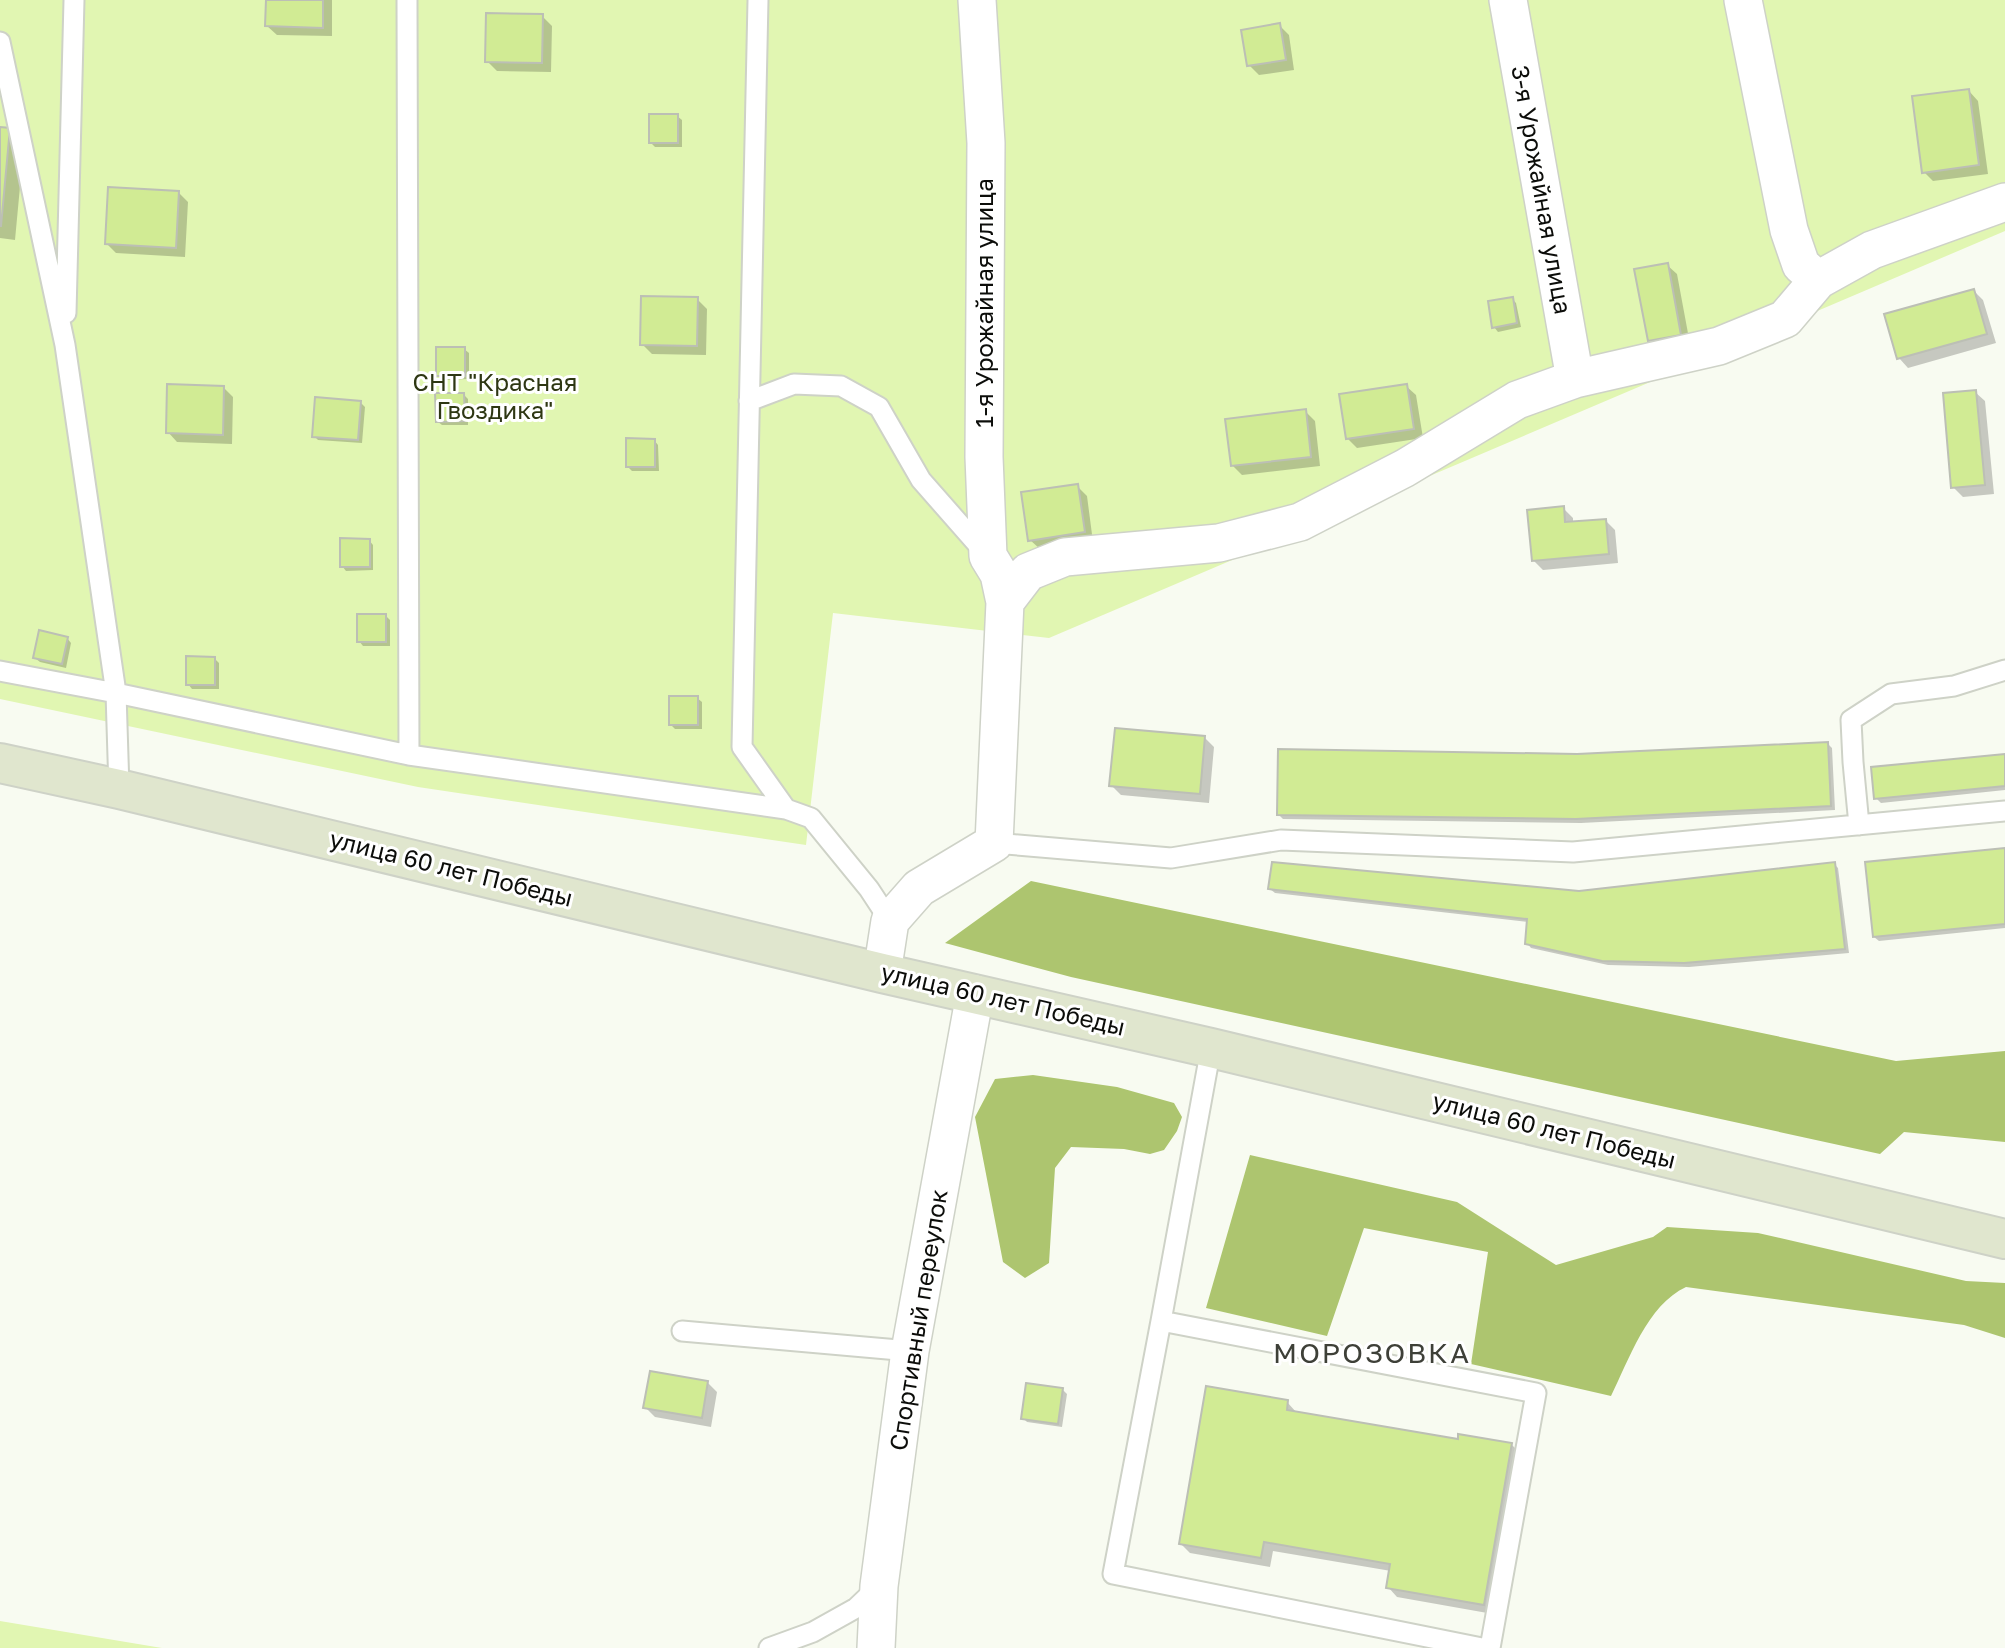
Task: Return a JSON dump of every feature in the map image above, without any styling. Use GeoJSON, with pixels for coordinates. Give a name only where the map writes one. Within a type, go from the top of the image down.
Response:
{"type":"FeatureCollection","features":[{"type":"Feature","properties":{"kind":"street","name":"1-я Урожайная улица"},"geometry":{"type":"LineString","coordinates":[[977,0],[986,143],[984,457],[988,556],[999,574],[1005,602],[994,843]]}},
{"type":"Feature","properties":{"kind":"street","name":"3-я Урожайная улица"},"geometry":{"type":"LineString","coordinates":[[1508,0],[1574,379]]}},
{"type":"Feature","properties":{"kind":"street"},"geometry":{"type":"LineString","coordinates":[[1743,0],[1789,230],[1801,265],[1818,280]]}},
{"type":"Feature","properties":{"kind":"street"},"geometry":{"type":"LineString","coordinates":[[1005,602],[1028,572],[1065,557],[1219,543],[1300,522],[1405,468],[1517,400],[1574,379],[1719,346],[1785,319],[1818,280],[1872,250],[2005,202]]}},
{"type":"Feature","properties":{"kind":"street","name":"улица 60 лет Победы"},"geometry":{"type":"LineString","coordinates":[[0,763],[883,973],[1211,1048],[2005,1239]]}},
{"type":"Feature","properties":{"kind":"street"},"geometry":{"type":"LineString","coordinates":[[883,973],[890,921],[919,888],[994,843]]}},
{"type":"Feature","properties":{"kind":"street","name":"Спортивный переулок"},"geometry":{"type":"LineString","coordinates":[[876,1648],[879,1587],[910,1351],[975,994]]}},
{"type":"Feature","properties":{"kind":"lane"},"geometry":{"type":"LineString","coordinates":[[65,345],[74,0]]}},
{"type":"Feature","properties":{"kind":"lane"},"geometry":{"type":"LineString","coordinates":[[407,0],[409,755]]}},
{"type":"Feature","properties":{"kind":"lane"},"geometry":{"type":"LineString","coordinates":[[758,0],[743,747],[786,809]]}},
{"type":"Feature","properties":{"kind":"lane"},"geometry":{"type":"LineString","coordinates":[[0,41],[65,345],[116,693],[118,789]]}},
{"type":"Feature","properties":{"kind":"lane"},"geometry":{"type":"LineString","coordinates":[[749,401],[794,384],[841,386],[879,407],[921,480],[988,556]]}},
{"type":"Feature","properties":{"kind":"lane"},"geometry":{"type":"LineString","coordinates":[[1859,825],[1851,720],[1891,694],[1954,686],[2005,670]]}},
{"type":"Feature","properties":{"kind":"lane"},"geometry":{"type":"LineString","coordinates":[[0,671],[409,755],[786,809],[811,818],[869,889],[890,921]]}},
{"type":"Feature","properties":{"kind":"lane"},"geometry":{"type":"LineString","coordinates":[[994,843],[1171,858],[1281,840],[1573,852],[2005,811]]}},
{"type":"Feature","properties":{"kind":"lane"},"geometry":{"type":"LineString","coordinates":[[1211,1048],[1113,1574],[1482,1648]]}},
{"type":"Feature","properties":{"kind":"lane"},"geometry":{"type":"LineString","coordinates":[[1161,1321],[1536,1393],[1490,1648]]}},
{"type":"Feature","properties":{"kind":"lane"},"geometry":{"type":"LineString","coordinates":[[682,1331],[910,1351]]}},
{"type":"Feature","properties":{"kind":"lane"},"geometry":{"type":"LineString","coordinates":[[769,1648],[813,1632],[856,1608],[879,1587]]}},
{"type":"Feature","properties":{"kind":"green space","name":"СНТ \"Красная Гвоздика\""},"geometry":{"type":"Polygon","coordinates":[[[0,0],[2005,0],[2005,231],[1049,638],[833,613],[806,845],[418,787],[0,699],[0,0]]]}},
{"type":"Feature","properties":{"kind":"green space"},"geometry":{"type":"Polygon","coordinates":[[[1031,881],[1896,1061],[2005,1051],[2005,1142],[1904,1132],[1880,1154],[1071,977],[945,943],[1031,881]]]}},
{"type":"Feature","properties":{"kind":"green space"},"geometry":{"type":"Polygon","coordinates":[[[1033,1075],[1117,1087],[1174,1103],[1182,1117],[1177,1131],[1164,1150],[1150,1154],[1124,1149],[1071,1147],[1055,1168],[1049,1263],[1025,1278],[1003,1262],[975,1117],[995,1079],[1033,1075]]]}},
{"type":"Feature","properties":{"kind":"green space"},"geometry":{"type":"Polygon","coordinates":[[[1250,1155],[1457,1202],[1556,1265],[1653,1237],[1667,1227],[1758,1233],[1966,1281],[2005,1283],[2005,1338],[1964,1325],[1686,1287],[1672,1295],[1650,1320],[1632,1350],[1611,1396],[1471,1364],[1488,1252],[1364,1228],[1327,1336],[1206,1308],[1250,1155]]]}},
{"type":"Feature","properties":{"kind":"green space"},"geometry":{"type":"Polygon","coordinates":[[[0,1621],[162,1648],[0,1648],[0,1621]]]}},
{"type":"Feature","properties":{"kind":"building"},"geometry":{"type":"Polygon","coordinates":[[[266,0],[323,0],[323,28],[265,26],[266,0]]]}},
{"type":"Feature","properties":{"kind":"building"},"geometry":{"type":"Polygon","coordinates":[[[486,13],[543,14],[542,63],[485,62],[486,13]]]}},
{"type":"Feature","properties":{"kind":"building"},"geometry":{"type":"Polygon","coordinates":[[[1280,23],[1286,60],[1247,66],[1241,30],[1280,23]]]}},
{"type":"Feature","properties":{"kind":"building"},"geometry":{"type":"Polygon","coordinates":[[[1969,89],[1979,165],[1922,173],[1912,96],[1969,89]]]}},
{"type":"Feature","properties":{"kind":"building"},"geometry":{"type":"Polygon","coordinates":[[[649,114],[678,114],[678,143],[649,143],[649,114]]]}},
{"type":"Feature","properties":{"kind":"building"},"geometry":{"type":"Polygon","coordinates":[[[0,127],[10,128],[1,226],[0,226],[0,127]]]}},
{"type":"Feature","properties":{"kind":"building"},"geometry":{"type":"Polygon","coordinates":[[[108,187],[179,191],[176,248],[105,244],[108,187]]]}},
{"type":"Feature","properties":{"kind":"building"},"geometry":{"type":"Polygon","coordinates":[[[1668,263],[1681,335],[1648,341],[1634,269],[1668,263]]]}},
{"type":"Feature","properties":{"kind":"building"},"geometry":{"type":"Polygon","coordinates":[[[1974,289],[1987,334],[1897,359],[1884,314],[1974,289]]]}},
{"type":"Feature","properties":{"kind":"building"},"geometry":{"type":"Polygon","coordinates":[[[641,296],[698,297],[697,346],[640,345],[641,296]]]}},
{"type":"Feature","properties":{"kind":"building"},"geometry":{"type":"Polygon","coordinates":[[[1513,297],[1517,323],[1492,328],[1488,301],[1513,297]]]}},
{"type":"Feature","properties":{"kind":"building"},"geometry":{"type":"Polygon","coordinates":[[[436,347],[465,347],[465,376],[436,376],[436,347]]]}},
{"type":"Feature","properties":{"kind":"building"},"geometry":{"type":"Polygon","coordinates":[[[167,384],[224,386],[223,435],[166,433],[167,384]]]}},
{"type":"Feature","properties":{"kind":"building"},"geometry":{"type":"Polygon","coordinates":[[[1407,384],[1414,429],[1346,439],[1339,394],[1407,384]]]}},
{"type":"Feature","properties":{"kind":"building"},"geometry":{"type":"Polygon","coordinates":[[[1976,390],[1985,485],[1951,488],[1943,393],[1976,390]]]}},
{"type":"Feature","properties":{"kind":"building"},"geometry":{"type":"Polygon","coordinates":[[[435,393],[464,393],[465,421],[436,422],[435,393]]]}},
{"type":"Feature","properties":{"kind":"building"},"geometry":{"type":"Polygon","coordinates":[[[315,397],[361,401],[358,440],[312,437],[315,397]]]}},
{"type":"Feature","properties":{"kind":"building"},"geometry":{"type":"Polygon","coordinates":[[[1306,409],[1311,457],[1231,466],[1225,419],[1306,409]]]}},
{"type":"Feature","properties":{"kind":"building"},"geometry":{"type":"Polygon","coordinates":[[[626,438],[655,439],[655,467],[626,467],[626,438]]]}},
{"type":"Feature","properties":{"kind":"building"},"geometry":{"type":"Polygon","coordinates":[[[1078,484],[1085,532],[1028,541],[1021,492],[1078,484]]]}},
{"type":"Feature","properties":{"kind":"building"},"geometry":{"type":"Polygon","coordinates":[[[1564,506],[1565,522],[1606,519],[1609,554],[1532,561],[1527,510],[1564,506]]]}},
{"type":"Feature","properties":{"kind":"building"},"geometry":{"type":"Polygon","coordinates":[[[340,538],[370,539],[370,567],[340,567],[340,538]]]}},
{"type":"Feature","properties":{"kind":"building"},"geometry":{"type":"Polygon","coordinates":[[[357,614],[386,614],[386,642],[357,642],[357,614]]]}},
{"type":"Feature","properties":{"kind":"building"},"geometry":{"type":"Polygon","coordinates":[[[39,630],[68,637],[62,664],[33,658],[39,630]]]}},
{"type":"Feature","properties":{"kind":"building"},"geometry":{"type":"Polygon","coordinates":[[[186,656],[215,657],[215,685],[186,685],[186,656]]]}},
{"type":"Feature","properties":{"kind":"building"},"geometry":{"type":"Polygon","coordinates":[[[669,696],[698,696],[698,725],[669,725],[669,696]]]}},
{"type":"Feature","properties":{"kind":"building"},"geometry":{"type":"Polygon","coordinates":[[[1115,728],[1205,736],[1200,794],[1109,786],[1115,728]]]}},
{"type":"Feature","properties":{"kind":"building"},"geometry":{"type":"Polygon","coordinates":[[[1828,742],[1831,806],[1576,819],[1277,815],[1278,749],[1577,754],[1828,742]]]}},
{"type":"Feature","properties":{"kind":"building"},"geometry":{"type":"Polygon","coordinates":[[[2005,754],[2005,786],[1874,799],[1871,767],[2005,754]]]}},
{"type":"Feature","properties":{"kind":"building"},"geometry":{"type":"Polygon","coordinates":[[[2005,848],[2005,924],[1873,937],[1865,862],[2005,848]]]}},
{"type":"Feature","properties":{"kind":"building"},"geometry":{"type":"Polygon","coordinates":[[[1272,862],[1579,891],[1835,862],[1845,949],[1684,963],[1602,961],[1525,944],[1527,919],[1268,889],[1272,862]]]}},
{"type":"Feature","properties":{"kind":"building"},"geometry":{"type":"Polygon","coordinates":[[[650,1371],[708,1381],[702,1418],[643,1408],[650,1371]]]}},
{"type":"Feature","properties":{"kind":"building"},"geometry":{"type":"Polygon","coordinates":[[[1026,1383],[1063,1388],[1058,1424],[1021,1419],[1026,1383]]]}},
{"type":"Feature","properties":{"kind":"building"},"geometry":{"type":"Polygon","coordinates":[[[1206,1386],[1288,1400],[1287,1410],[1458,1439],[1458,1434],[1512,1443],[1484,1605],[1386,1588],[1390,1564],[1264,1542],[1261,1558],[1179,1544],[1206,1386]]]}},
{"type":"Feature","properties":{"kind":"district","name":"МОРОЗОВКА"},"geometry":{"type":"Point","coordinates":[1372,1353]}}]}
